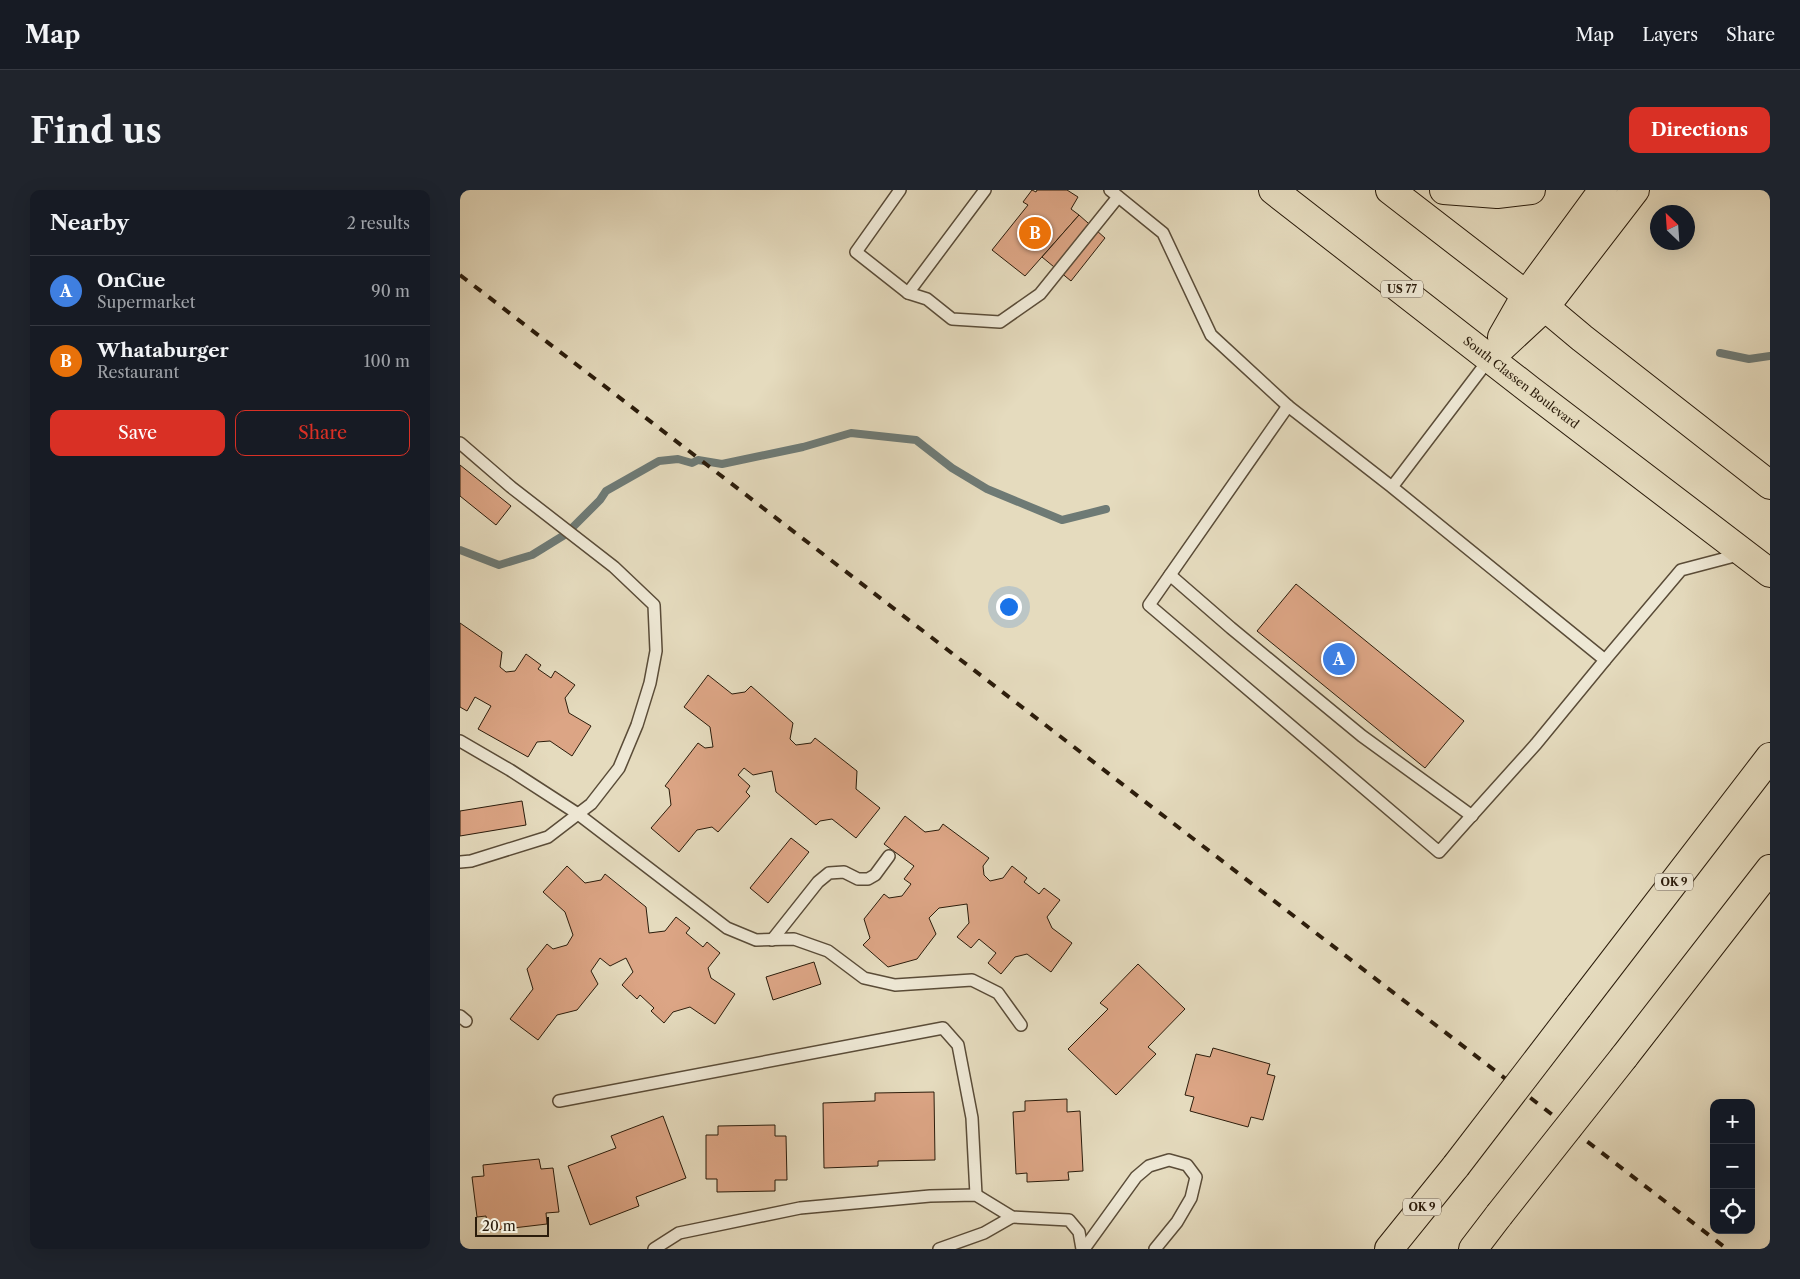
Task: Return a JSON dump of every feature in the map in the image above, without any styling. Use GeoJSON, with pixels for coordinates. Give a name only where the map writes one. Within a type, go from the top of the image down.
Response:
{"type":"FeatureCollection","features":[{"type":"Feature","properties":{"kind":"main road","name":"South Classen Boulevard"},"geometry":{"type":"LineString","coordinates":[[1273,190],[1770,573]]}},
{"type":"Feature","properties":{"kind":"main road"},"geometry":{"type":"LineString","coordinates":[[1390,190],[1536,301],[1770,485]]}},
{"type":"Feature","properties":{"kind":"main road"},"geometry":{"type":"LineString","coordinates":[[1444,190],[1498,194],[1531,190]]}},
{"type":"Feature","properties":{"kind":"main road"},"geometry":{"type":"LineString","coordinates":[[1536,301],[1603,190]]}},
{"type":"Feature","properties":{"kind":"main road"},"geometry":{"type":"LineString","coordinates":[[1490,358],[1536,301],[1635,190]]}},
{"type":"Feature","properties":{"kind":"main road","name":"OK 9"},"geometry":{"type":"LineString","coordinates":[[1389,1249],[1456,1166],[1770,757]]}},
{"type":"Feature","properties":{"kind":"main road"},"geometry":{"type":"LineString","coordinates":[[1473,1249],[1770,869]]}},
{"type":"Feature","properties":{"kind":"lane"},"geometry":{"type":"LineString","coordinates":[[900,190],[856,252],[908,293],[927,298],[952,319],[1000,322],[1040,294],[1114,193],[1163,233],[1211,335],[1288,406],[1392,487],[1605,660]]}},
{"type":"Feature","properties":{"kind":"lane"},"geometry":{"type":"LineString","coordinates":[[908,293],[986,190]]}},
{"type":"Feature","properties":{"kind":"lane"},"geometry":{"type":"LineString","coordinates":[[1392,487],[1490,358]]}},
{"type":"Feature","properties":{"kind":"lane"},"geometry":{"type":"LineString","coordinates":[[1288,406],[1149,605],[1439,852],[1536,744],[1681,570],[1744,553]]}},
{"type":"Feature","properties":{"kind":"lane"},"geometry":{"type":"LineString","coordinates":[[460,443],[511,487],[614,567],[654,605],[656,651],[650,683],[619,768],[591,804],[548,837],[471,861],[460,862]]}},
{"type":"Feature","properties":{"kind":"lane"},"geometry":{"type":"LineString","coordinates":[[1170,575],[1230,628],[1362,736],[1472,816]]}},
{"type":"Feature","properties":{"kind":"lane"},"geometry":{"type":"LineString","coordinates":[[460,741],[510,770],[578,814],[727,928],[756,940],[794,939],[828,951],[864,978],[895,985],[972,980],[998,993],[1021,1025]]}},
{"type":"Feature","properties":{"kind":"lane"},"geometry":{"type":"LineString","coordinates":[[772,940],[818,882],[829,873],[844,872],[858,879],[868,879],[875,875],[889,856]]}},
{"type":"Feature","properties":{"kind":"lane"},"geometry":{"type":"LineString","coordinates":[[559,1101],[943,1028],[958,1045],[960,1054],[972,1118],[976,1195]]}},
{"type":"Feature","properties":{"kind":"lane"},"geometry":{"type":"LineString","coordinates":[[1083,1249],[1136,1177],[1149,1166],[1169,1160],[1187,1165],[1196,1177],[1191,1198],[1177,1222],[1155,1249]]}},
{"type":"Feature","properties":{"kind":"lane"},"geometry":{"type":"LineString","coordinates":[[654,1249],[679,1233],[800,1208],[930,1196],[976,1195],[1012,1217],[1069,1220],[1079,1232],[1083,1249]]}},
{"type":"Feature","properties":{"kind":"lane"},"geometry":{"type":"LineString","coordinates":[[939,1249],[984,1233],[1012,1217]]}},
{"type":"Feature","properties":{"kind":"building"},"geometry":{"type":"Polygon","coordinates":[[[1032,190],[1036,192],[1037,190],[1067,190],[1078,197],[1071,209],[1079,215],[1025,276],[992,250],[1028,205],[1023,202],[1032,190]]]}},
{"type":"Feature","properties":{"kind":"building"},"geometry":{"type":"Polygon","coordinates":[[[1079,215],[1105,238],[1071,281],[1042,257],[1079,215]]]}},
{"type":"Feature","properties":{"kind":"building"},"geometry":{"type":"Polygon","coordinates":[[[460,465],[511,506],[496,525],[460,496],[460,465]]]}},
{"type":"Feature","properties":{"kind":"building"},"geometry":{"type":"Polygon","coordinates":[[[1296,584],[1464,721],[1425,768],[1257,631],[1296,584]]]}},
{"type":"Feature","properties":{"kind":"building"},"geometry":{"type":"Polygon","coordinates":[[[460,623],[502,652],[500,667],[506,672],[515,671],[526,654],[541,665],[538,669],[551,678],[555,671],[575,685],[565,698],[569,713],[591,726],[572,756],[550,741],[537,742],[528,757],[478,729],[491,706],[475,697],[467,711],[460,707],[460,623]]]}},
{"type":"Feature","properties":{"kind":"building"},"geometry":{"type":"Polygon","coordinates":[[[708,675],[732,694],[745,692],[751,686],[793,723],[790,739],[796,745],[811,743],[815,738],[857,771],[856,789],[880,808],[856,838],[832,819],[820,821],[816,825],[776,792],[772,771],[753,775],[744,768],[738,775],[750,786],[746,792],[750,796],[718,832],[712,827],[697,830],[679,852],[651,828],[671,805],[669,789],[665,786],[698,743],[705,748],[713,747],[710,727],[684,707],[708,675]]]}},
{"type":"Feature","properties":{"kind":"building"},"geometry":{"type":"Polygon","coordinates":[[[522,801],[526,825],[460,836],[460,811],[522,801]]]}},
{"type":"Feature","properties":{"kind":"building"},"geometry":{"type":"Polygon","coordinates":[[[905,816],[925,832],[939,830],[943,824],[989,858],[983,866],[984,875],[990,881],[1003,878],[1012,866],[1027,878],[1024,882],[1039,894],[1044,888],[1060,900],[1047,917],[1052,928],[1072,943],[1051,972],[1027,954],[1015,957],[1001,974],[988,963],[996,953],[979,939],[971,948],[957,937],[969,923],[967,904],[939,908],[929,918],[936,934],[917,959],[888,967],[863,945],[870,938],[864,919],[884,894],[889,898],[902,896],[911,884],[904,879],[914,866],[884,844],[905,816]]]}},
{"type":"Feature","properties":{"kind":"building"},"geometry":{"type":"Polygon","coordinates":[[[791,838],[809,852],[768,903],[750,888],[791,838]]]}},
{"type":"Feature","properties":{"kind":"building"},"geometry":{"type":"Polygon","coordinates":[[[567,866],[585,883],[601,880],[605,874],[646,907],[649,933],[665,931],[676,917],[690,928],[686,933],[703,947],[707,942],[720,953],[708,968],[711,978],[735,994],[715,1024],[690,1007],[673,1012],[664,1023],[651,1011],[654,1008],[640,995],[637,999],[622,985],[633,972],[626,958],[610,966],[600,958],[591,971],[598,984],[577,1010],[557,1015],[538,1040],[510,1019],[533,989],[527,969],[547,944],[553,949],[567,945],[573,935],[565,912],[543,892],[567,866]]]}},
{"type":"Feature","properties":{"kind":"building"},"geometry":{"type":"Polygon","coordinates":[[[814,962],[821,984],[773,1000],[766,977],[814,962]]]}},
{"type":"Feature","properties":{"kind":"building"},"geometry":{"type":"Polygon","coordinates":[[[1138,964],[1185,1009],[1148,1047],[1156,1054],[1116,1095],[1068,1049],[1108,1009],[1100,1003],[1138,964]]]}},
{"type":"Feature","properties":{"kind":"building"},"geometry":{"type":"Polygon","coordinates":[[[1213,1048],[1270,1064],[1267,1074],[1275,1076],[1263,1120],[1251,1117],[1248,1127],[1190,1111],[1194,1097],[1185,1095],[1196,1054],[1210,1057],[1213,1048]]]}},
{"type":"Feature","properties":{"kind":"building"},"geometry":{"type":"Polygon","coordinates":[[[934,1092],[935,1160],[878,1161],[878,1166],[824,1168],[823,1103],[875,1101],[875,1093],[934,1092]]]}},
{"type":"Feature","properties":{"kind":"building"},"geometry":{"type":"Polygon","coordinates":[[[1067,1099],[1067,1112],[1080,1111],[1083,1171],[1068,1172],[1069,1180],[1027,1182],[1027,1173],[1016,1174],[1013,1112],[1025,1111],[1025,1101],[1067,1099]]]}},
{"type":"Feature","properties":{"kind":"building"},"geometry":{"type":"Polygon","coordinates":[[[663,1116],[686,1178],[636,1197],[639,1206],[590,1225],[568,1166],[616,1148],[611,1136],[663,1116]]]}},
{"type":"Feature","properties":{"kind":"building"},"geometry":{"type":"Polygon","coordinates":[[[775,1125],[775,1136],[786,1136],[787,1180],[775,1180],[775,1191],[717,1192],[717,1179],[706,1179],[706,1135],[718,1135],[718,1126],[775,1125]]]}},
{"type":"Feature","properties":{"kind":"building"},"geometry":{"type":"Polygon","coordinates":[[[539,1159],[541,1169],[553,1168],[559,1212],[546,1213],[547,1224],[488,1231],[486,1216],[477,1217],[472,1177],[484,1176],[483,1165],[539,1159]]]}},
{"type":"Feature","properties":{"kind":"waterway"},"geometry":{"type":"LineString","coordinates":[[1720,353],[1749,359],[1770,356]]}},
{"type":"Feature","properties":{"kind":"waterway"},"geometry":{"type":"LineString","coordinates":[[460,550],[499,565],[532,555],[566,534],[600,500],[606,491],[659,461],[678,459],[692,463],[698,460],[722,464],[803,447],[851,433],[916,440],[952,468],[987,489],[1062,520],[1106,509]]}},
{"type":"Feature","properties":{"kind":"railway"},"geometry":{"type":"LineString","coordinates":[[460,275],[1727,1249]]}},
{"type":"Feature","properties":{"kind":"place","name":"Whataburger"},"geometry":{"type":"Point","coordinates":[1035,233]}},
{"type":"Feature","properties":{"kind":"place","name":"OnCue"},"geometry":{"type":"Point","coordinates":[1339,659]}}]}
